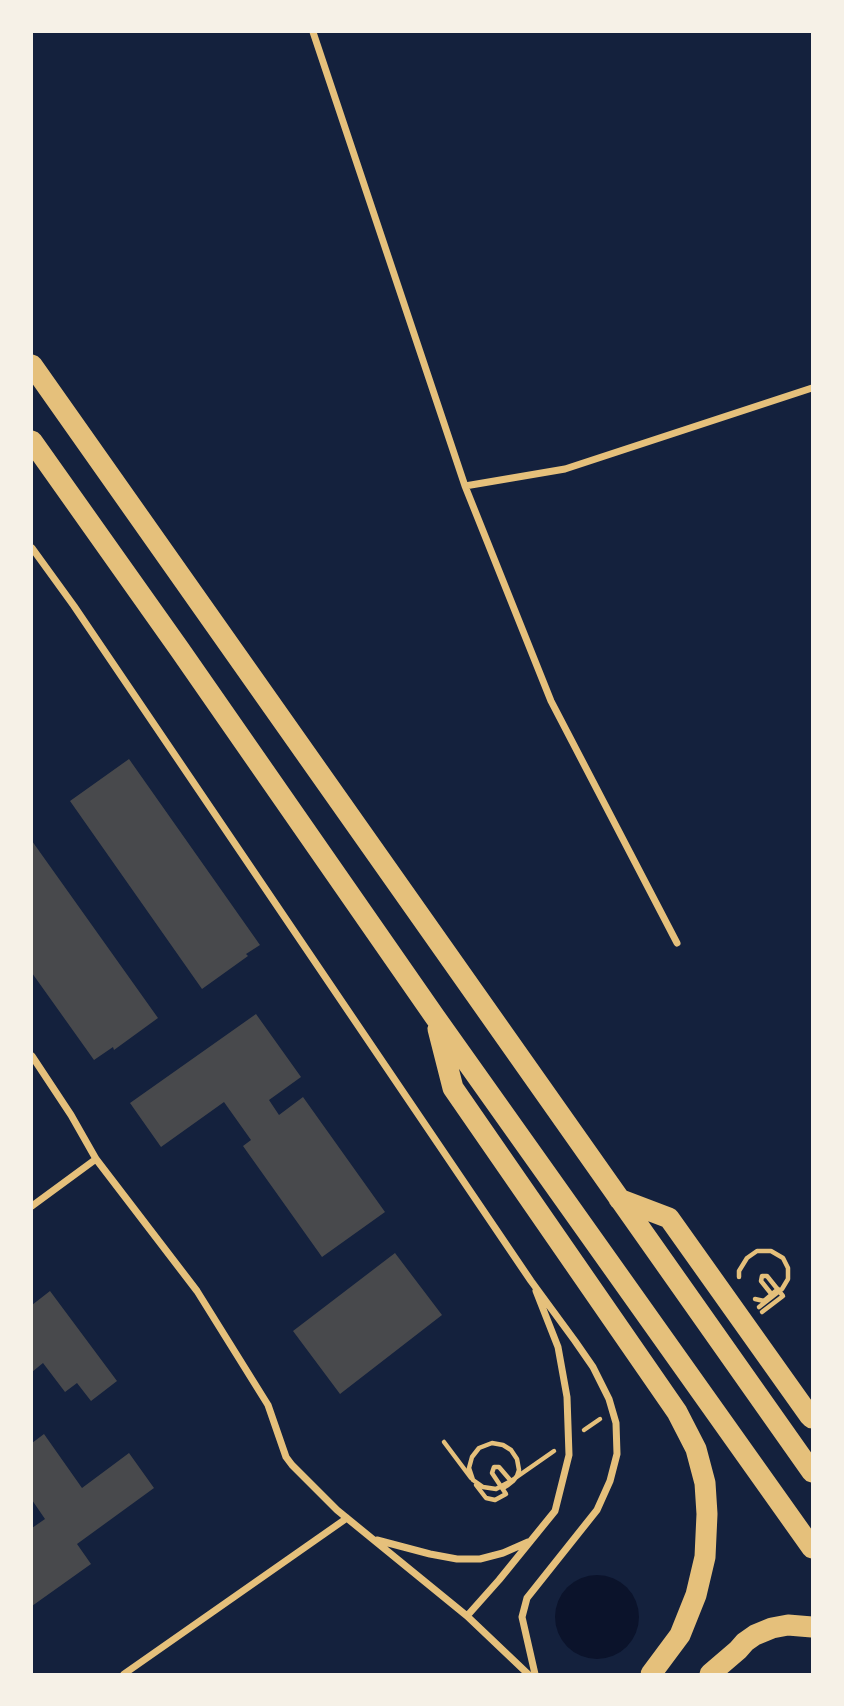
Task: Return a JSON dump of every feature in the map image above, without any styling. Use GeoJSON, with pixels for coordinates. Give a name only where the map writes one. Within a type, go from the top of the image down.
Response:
{"type":"FeatureCollection","features":[{"type":"Feature","properties":{"kind":"highway"},"geometry":{"type":"LineString","coordinates":[[32,365],[813,1472]]}},
{"type":"Feature","properties":{"kind":"highway"},"geometry":{"type":"LineString","coordinates":[[32,442],[180,649],[435,1017],[813,1548]]}},
{"type":"Feature","properties":{"kind":"highway"},"geometry":{"type":"LineString","coordinates":[[435,1017],[453,1088],[677,1412],[696,1449],[705,1482],[708,1514],[705,1557],[696,1595],[680,1635],[651,1675]]}},
{"type":"Feature","properties":{"kind":"highway"},"geometry":{"type":"LineString","coordinates":[[619,1199],[669,1218],[801,1405],[813,1418]]}},
{"type":"Feature","properties":{"kind":"highway"},"geometry":{"type":"LineString","coordinates":[[710,1675],[755,1635],[788,1625],[813,1627]]}},
{"type":"Feature","properties":{"kind":"highway"},"geometry":{"type":"LineString","coordinates":[[733,1675],[738,1650]]}},
{"type":"Feature","properties":{"kind":"street"},"geometry":{"type":"LineString","coordinates":[[313,32],[465,486],[551,701],[677,943]]}},
{"type":"Feature","properties":{"kind":"street"},"geometry":{"type":"LineString","coordinates":[[465,486],[565,469],[813,388]]}},
{"type":"Feature","properties":{"kind":"street"},"geometry":{"type":"LineString","coordinates":[[32,548],[531,1281],[593,1367],[609,1399],[616,1423],[617,1454],[611,1481],[597,1510],[527,1598],[522,1617],[535,1675]]}},
{"type":"Feature","properties":{"kind":"street"},"geometry":{"type":"LineString","coordinates":[[32,1056],[96,1159],[197,1291],[268,1405],[286,1457],[292,1465],[347,1518],[467,1616],[528,1675]]}},
{"type":"Feature","properties":{"kind":"street"},"geometry":{"type":"LineString","coordinates":[[32,1206],[96,1159]]}},
{"type":"Feature","properties":{"kind":"street"},"geometry":{"type":"LineString","coordinates":[[467,1616],[555,1511],[569,1455],[567,1397],[558,1347],[531,1281]]}},
{"type":"Feature","properties":{"kind":"street"},"geometry":{"type":"LineString","coordinates":[[124,1675],[347,1518]]}},
{"type":"Feature","properties":{"kind":"street"},"geometry":{"type":"LineString","coordinates":[[373,1539],[457,1559],[480,1559],[503,1553],[530,1541]]}},
{"type":"Feature","properties":{"kind":"path"},"geometry":{"type":"LineString","coordinates":[[757,1300],[764,1301],[778,1289],[766,1276],[762,1276],[761,1281],[774,1297]]}},
{"type":"Feature","properties":{"kind":"path"},"geometry":{"type":"LineString","coordinates":[[444,1442],[486,1498],[495,1500],[506,1494],[492,1473],[494,1466],[499,1467],[511,1481]]}},
{"type":"Feature","properties":{"kind":"path"},"geometry":{"type":"LineString","coordinates":[[503,1488],[513,1481],[519,1470]]}},
{"type":"Feature","properties":{"kind":"water"},"geometry":{"type":"Polygon","coordinates":[[[589,1575],[605,1575],[621,1582],[632,1593],[639,1609],[636,1633],[627,1647],[605,1659],[589,1659],[573,1652],[562,1641],[555,1625],[555,1609],[562,1593],[573,1582],[589,1575]]]}},
{"type":"Feature","properties":{"kind":"building"},"geometry":{"type":"Polygon","coordinates":[[[129,759],[260,945],[202,989],[70,801],[129,759]]]}},
{"type":"Feature","properties":{"kind":"building"},"geometry":{"type":"Polygon","coordinates":[[[32,841],[158,1018],[114,1050],[113,1047],[94,1060],[32,973],[32,841]]]}},
{"type":"Feature","properties":{"kind":"building"},"geometry":{"type":"Polygon","coordinates":[[[256,1014],[301,1077],[269,1100],[279,1115],[303,1097],[385,1212],[322,1257],[243,1146],[251,1140],[224,1102],[161,1147],[130,1103],[256,1014]]]}},
{"type":"Feature","properties":{"kind":"building"},"geometry":{"type":"Polygon","coordinates":[[[395,1253],[442,1315],[340,1394],[293,1331],[395,1253]]]}},
{"type":"Feature","properties":{"kind":"building"},"geometry":{"type":"Polygon","coordinates":[[[50,1291],[117,1381],[91,1401],[77,1383],[65,1392],[43,1363],[32,1372],[32,1305],[50,1291]]]}},
{"type":"Feature","properties":{"kind":"building"},"geometry":{"type":"Polygon","coordinates":[[[44,1434],[82,1488],[129,1453],[154,1488],[77,1544],[91,1564],[32,1606],[32,1528],[45,1519],[32,1500],[32,1443],[44,1434]]]}}]}
